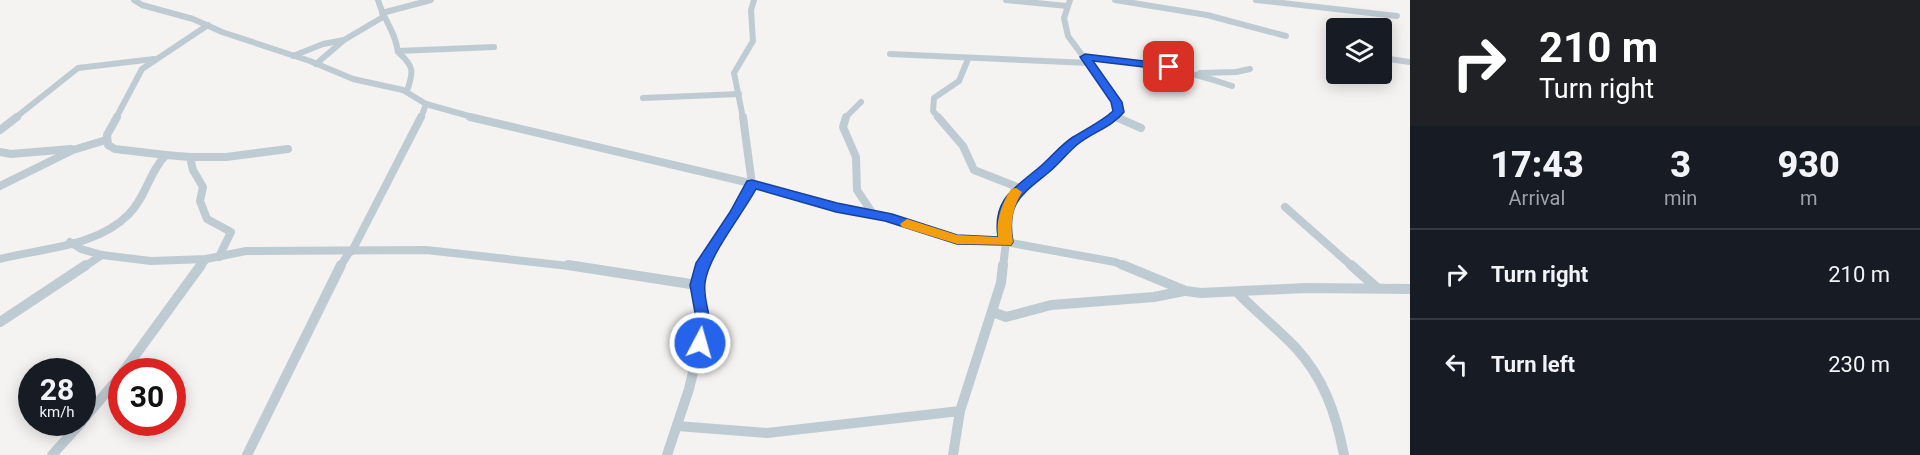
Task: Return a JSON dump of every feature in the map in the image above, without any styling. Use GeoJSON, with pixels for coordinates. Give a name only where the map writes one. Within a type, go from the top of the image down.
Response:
{"type":"FeatureCollection","features":[{"type":"Feature","properties":{"kind":"street"},"geometry":{"type":"LineString","coordinates":[[134,0],[142,5],[208,25],[369,84],[407,91],[426,104],[482,121],[873,214],[957,240],[1006,242],[1115,262],[1186,291],[1201,293],[1305,288],[1410,289]]}},
{"type":"Feature","properties":{"kind":"street"},"geometry":{"type":"LineString","coordinates":[[378,0],[382,15],[396,36],[398,51],[408,60],[411,69],[412,76],[407,91]]}},
{"type":"Feature","properties":{"kind":"street"},"geometry":{"type":"LineString","coordinates":[[316,64],[344,40],[382,15],[431,0]]}},
{"type":"Feature","properties":{"kind":"street"},"geometry":{"type":"LineString","coordinates":[[667,455],[692,380],[704,318],[697,285],[703,263],[730,223],[752,184],[748,144],[734,73],[755,35],[751,8],[754,0]]}},
{"type":"Feature","properties":{"kind":"street"},"geometry":{"type":"LineString","coordinates":[[953,455],[960,411],[1001,283],[1006,242],[1004,226],[1010,202],[1020,188],[1045,170],[1086,132],[1115,116],[1119,105],[1068,36],[1064,18],[1068,3],[1006,0]]}},
{"type":"Feature","properties":{"kind":"street"},"geometry":{"type":"LineString","coordinates":[[1115,0],[1207,15],[1287,36]]}},
{"type":"Feature","properties":{"kind":"street"},"geometry":{"type":"LineString","coordinates":[[1256,0],[1397,16]]}},
{"type":"Feature","properties":{"kind":"street"},"geometry":{"type":"LineString","coordinates":[[0,186],[75,149],[106,140],[142,69],[208,25]]}},
{"type":"Feature","properties":{"kind":"street"},"geometry":{"type":"LineString","coordinates":[[293,56],[323,44],[344,40]]}},
{"type":"Feature","properties":{"kind":"street"},"geometry":{"type":"LineString","coordinates":[[398,51],[494,47]]}},
{"type":"Feature","properties":{"kind":"street"},"geometry":{"type":"LineString","coordinates":[[890,54],[1151,64],[1196,73],[1232,86]]}},
{"type":"Feature","properties":{"kind":"street"},"geometry":{"type":"LineString","coordinates":[[968,58],[959,81],[934,98],[933,111],[955,134],[974,170],[1020,188]]}},
{"type":"Feature","properties":{"kind":"street"},"geometry":{"type":"LineString","coordinates":[[0,130],[78,68],[154,59]]}},
{"type":"Feature","properties":{"kind":"street"},"geometry":{"type":"LineString","coordinates":[[1392,59],[1410,62]]}},
{"type":"Feature","properties":{"kind":"street"},"geometry":{"type":"LineString","coordinates":[[1196,73],[1236,72],[1250,69]]}},
{"type":"Feature","properties":{"kind":"street"},"geometry":{"type":"LineString","coordinates":[[643,98],[739,94]]}},
{"type":"Feature","properties":{"kind":"street"},"geometry":{"type":"LineString","coordinates":[[861,102],[845,118],[843,127],[856,157],[857,189],[873,214]]}},
{"type":"Feature","properties":{"kind":"street"},"geometry":{"type":"LineString","coordinates":[[247,455],[332,282],[417,129],[426,104]]}},
{"type":"Feature","properties":{"kind":"street"},"geometry":{"type":"LineString","coordinates":[[1115,116],[1141,128]]}},
{"type":"Feature","properties":{"kind":"street"},"geometry":{"type":"LineString","coordinates":[[106,140],[108,145],[114,149],[190,157],[226,157],[288,149]]}},
{"type":"Feature","properties":{"kind":"street"},"geometry":{"type":"LineString","coordinates":[[0,152],[11,154],[75,149]]}},
{"type":"Feature","properties":{"kind":"street"},"geometry":{"type":"LineString","coordinates":[[0,259],[102,232],[123,220],[139,199],[151,171],[166,155]]}},
{"type":"Feature","properties":{"kind":"street"},"geometry":{"type":"LineString","coordinates":[[190,157],[193,170],[203,187],[200,201],[207,219],[232,234],[219,257]]}},
{"type":"Feature","properties":{"kind":"street"},"geometry":{"type":"LineString","coordinates":[[1285,207],[1377,288]]}},
{"type":"Feature","properties":{"kind":"street"},"geometry":{"type":"LineString","coordinates":[[70,242],[81,249],[102,255],[151,261],[206,259],[246,250],[426,250],[546,262],[697,285]]}},
{"type":"Feature","properties":{"kind":"street"},"geometry":{"type":"LineString","coordinates":[[0,322],[102,255]]}},
{"type":"Feature","properties":{"kind":"street"},"geometry":{"type":"LineString","coordinates":[[133,358],[206,259]]}},
{"type":"Feature","properties":{"kind":"street"},"geometry":{"type":"LineString","coordinates":[[993,312],[1006,317],[1051,305],[1154,297],[1186,291]]}},
{"type":"Feature","properties":{"kind":"street"},"geometry":{"type":"LineString","coordinates":[[1238,293],[1309,363],[1324,387],[1340,432],[1344,455]]}},
{"type":"Feature","properties":{"kind":"street"},"geometry":{"type":"LineString","coordinates":[[96,405],[108,390]]}},
{"type":"Feature","properties":{"kind":"street"},"geometry":{"type":"LineString","coordinates":[[677,426],[767,433],[960,411]]}},
{"type":"Feature","properties":{"kind":"street"},"geometry":{"type":"LineString","coordinates":[[52,455],[69,436]]}},
{"type":"Feature","properties":{"kind":"slow traffic"},"geometry":{"type":"LineString","coordinates":[[907,224],[957,240],[1006,242],[1004,226],[1010,202],[1016,192]]}},
{"type":"Feature","properties":{"kind":"route"},"geometry":{"type":"LineString","coordinates":[[700,343],[704,318],[697,285],[703,263],[752,184],[836,207],[887,217],[957,240],[1006,242],[1004,226],[1010,202],[1018,189],[1045,170],[1074,141],[1110,120],[1118,112],[1119,105],[1112,93],[1085,57],[1169,67]]}}]}
